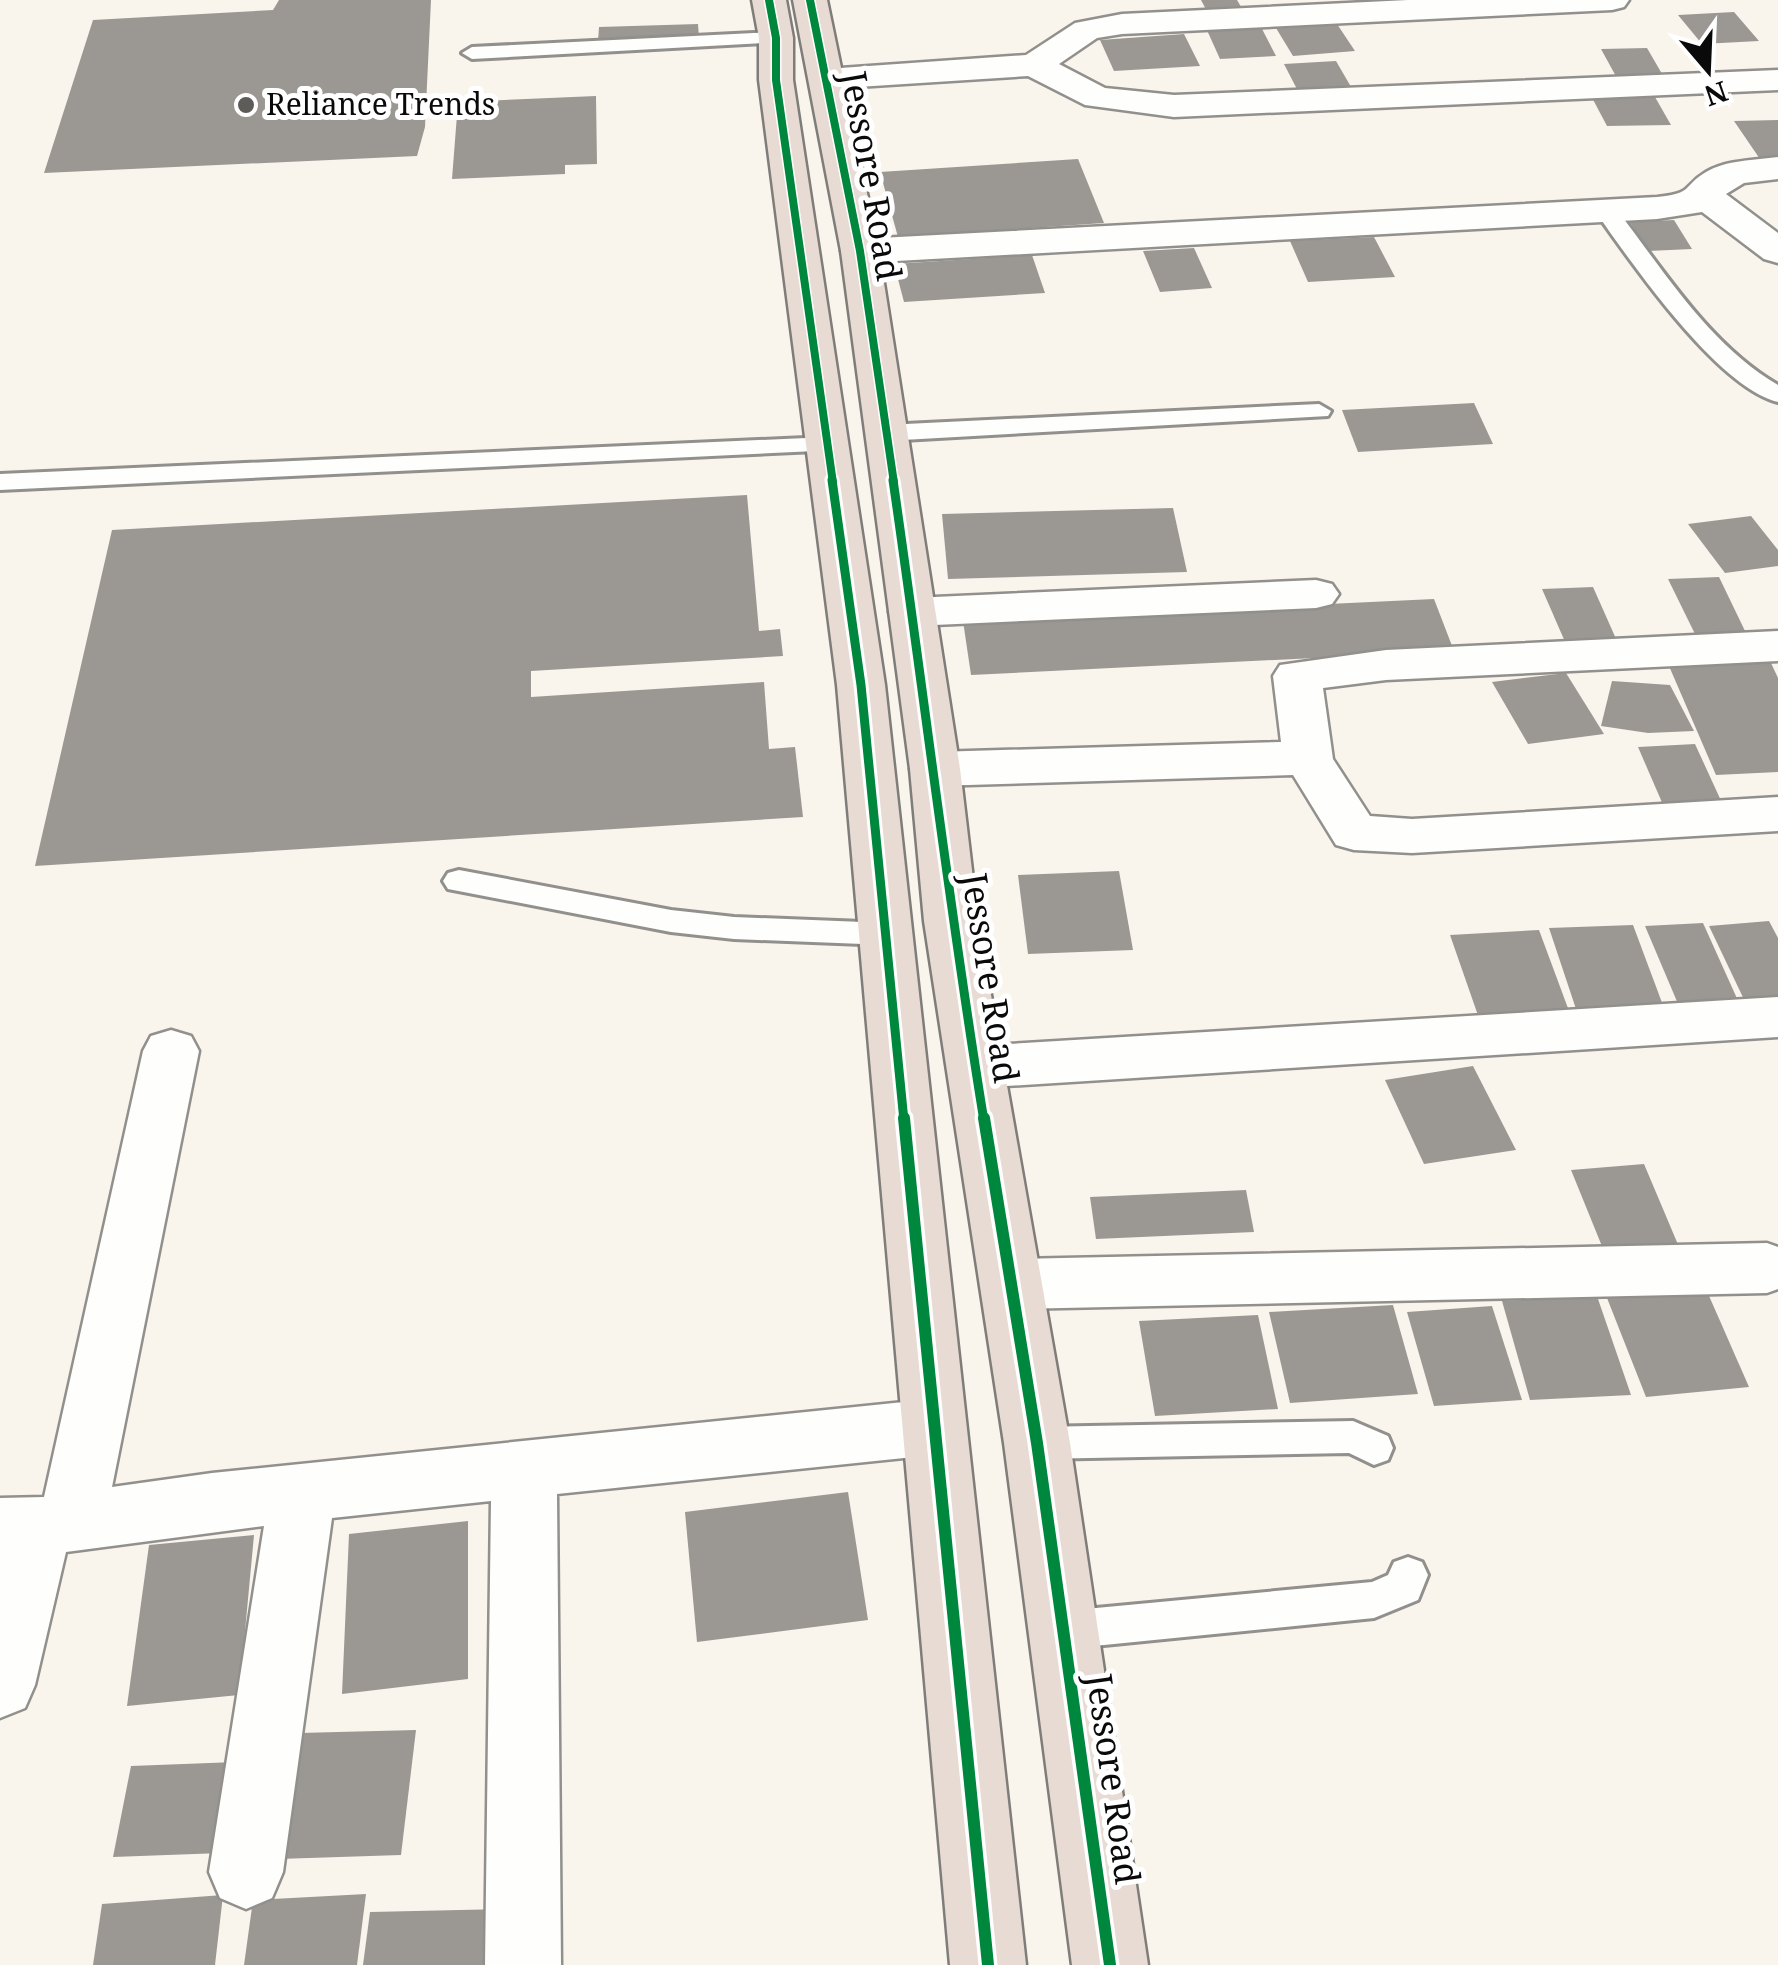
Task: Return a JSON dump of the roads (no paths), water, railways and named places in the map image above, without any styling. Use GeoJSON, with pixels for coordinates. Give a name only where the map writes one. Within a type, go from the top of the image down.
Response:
{"type":"FeatureCollection","features":[{"type":"Feature","properties":{"kind":"highway","name":"Jessore Road"},"geometry":{"type":"LineString","coordinates":[[785,13],[826,79],[860,251],[935,769],[951,921],[1037,1443],[1110,1965]]}},
{"type":"Feature","properties":{"kind":"highway"},"geometry":{"type":"LineString","coordinates":[[785,13],[776,80],[862,685],[988,1965]]}},
{"type":"Feature","properties":{"kind":"street"},"geometry":{"type":"LineString","coordinates":[[826,79],[1034,64],[1087,30],[1122,24],[1612,0]]}},
{"type":"Feature","properties":{"kind":"street"},"geometry":{"type":"LineString","coordinates":[[1034,64],[1097,98],[1174,106],[1778,80]]}},
{"type":"Feature","properties":{"kind":"street"},"geometry":{"type":"LineString","coordinates":[[860,251],[1686,205],[1705,196],[1716,181],[1737,173],[1778,168]]}},
{"type":"Feature","properties":{"kind":"street"},"geometry":{"type":"LineString","coordinates":[[1705,196],[1778,251]]}},
{"type":"Feature","properties":{"kind":"street"},"geometry":{"type":"LineString","coordinates":[[912,612],[1316,594]]}},
{"type":"Feature","properties":{"kind":"street"},"geometry":{"type":"LineString","coordinates":[[1778,646],[1386,665],[1297,676],[1308,759],[1354,833],[1412,836],[1778,814]]}},
{"type":"Feature","properties":{"kind":"street"},"geometry":{"type":"LineString","coordinates":[[935,769],[1308,759]]}},
{"type":"Feature","properties":{"kind":"street"},"geometry":{"type":"LineString","coordinates":[[976,1067],[1778,1017]]}},
{"type":"Feature","properties":{"kind":"street"},"geometry":{"type":"LineString","coordinates":[[0,1684],[37,1526],[171,1051]]}},
{"type":"Feature","properties":{"kind":"street"},"geometry":{"type":"LineString","coordinates":[[1011,1284],[1768,1268]]}},
{"type":"Feature","properties":{"kind":"street"},"geometry":{"type":"LineString","coordinates":[[37,1526],[934,1426]]}},
{"type":"Feature","properties":{"kind":"street"},"geometry":{"type":"LineString","coordinates":[[523,1965],[524,1470]]}},
{"type":"Feature","properties":{"kind":"street"},"geometry":{"type":"LineString","coordinates":[[246,1872],[302,1494]]}},
{"type":"Feature","properties":{"kind":"lane"},"geometry":{"type":"LineString","coordinates":[[472,53],[785,13]]}},
{"type":"Feature","properties":{"kind":"lane"},"geometry":{"type":"LineString","coordinates":[[1606,211],[1698,326],[1738,367],[1778,395]]}},
{"type":"Feature","properties":{"kind":"lane"},"geometry":{"type":"LineString","coordinates":[[885,433],[1319,411]]}},
{"type":"Feature","properties":{"kind":"lane"},"geometry":{"type":"LineString","coordinates":[[0,482],[828,445]]}},
{"type":"Feature","properties":{"kind":"lane"},"geometry":{"type":"LineString","coordinates":[[458,881],[687,923],[888,934]]}},
{"type":"Feature","properties":{"kind":"lane"},"geometry":{"type":"LineString","coordinates":[[1037,1443],[1353,1437],[1374,1448]]}},
{"type":"Feature","properties":{"kind":"lane"},"geometry":{"type":"LineString","coordinates":[[1064,1630],[1374,1600],[1404,1587],[1408,1575]]}},
{"type":"Feature","properties":{"kind":"place","name":"Reliance Trends"},"geometry":{"type":"Point","coordinates":[246,105]}}]}
